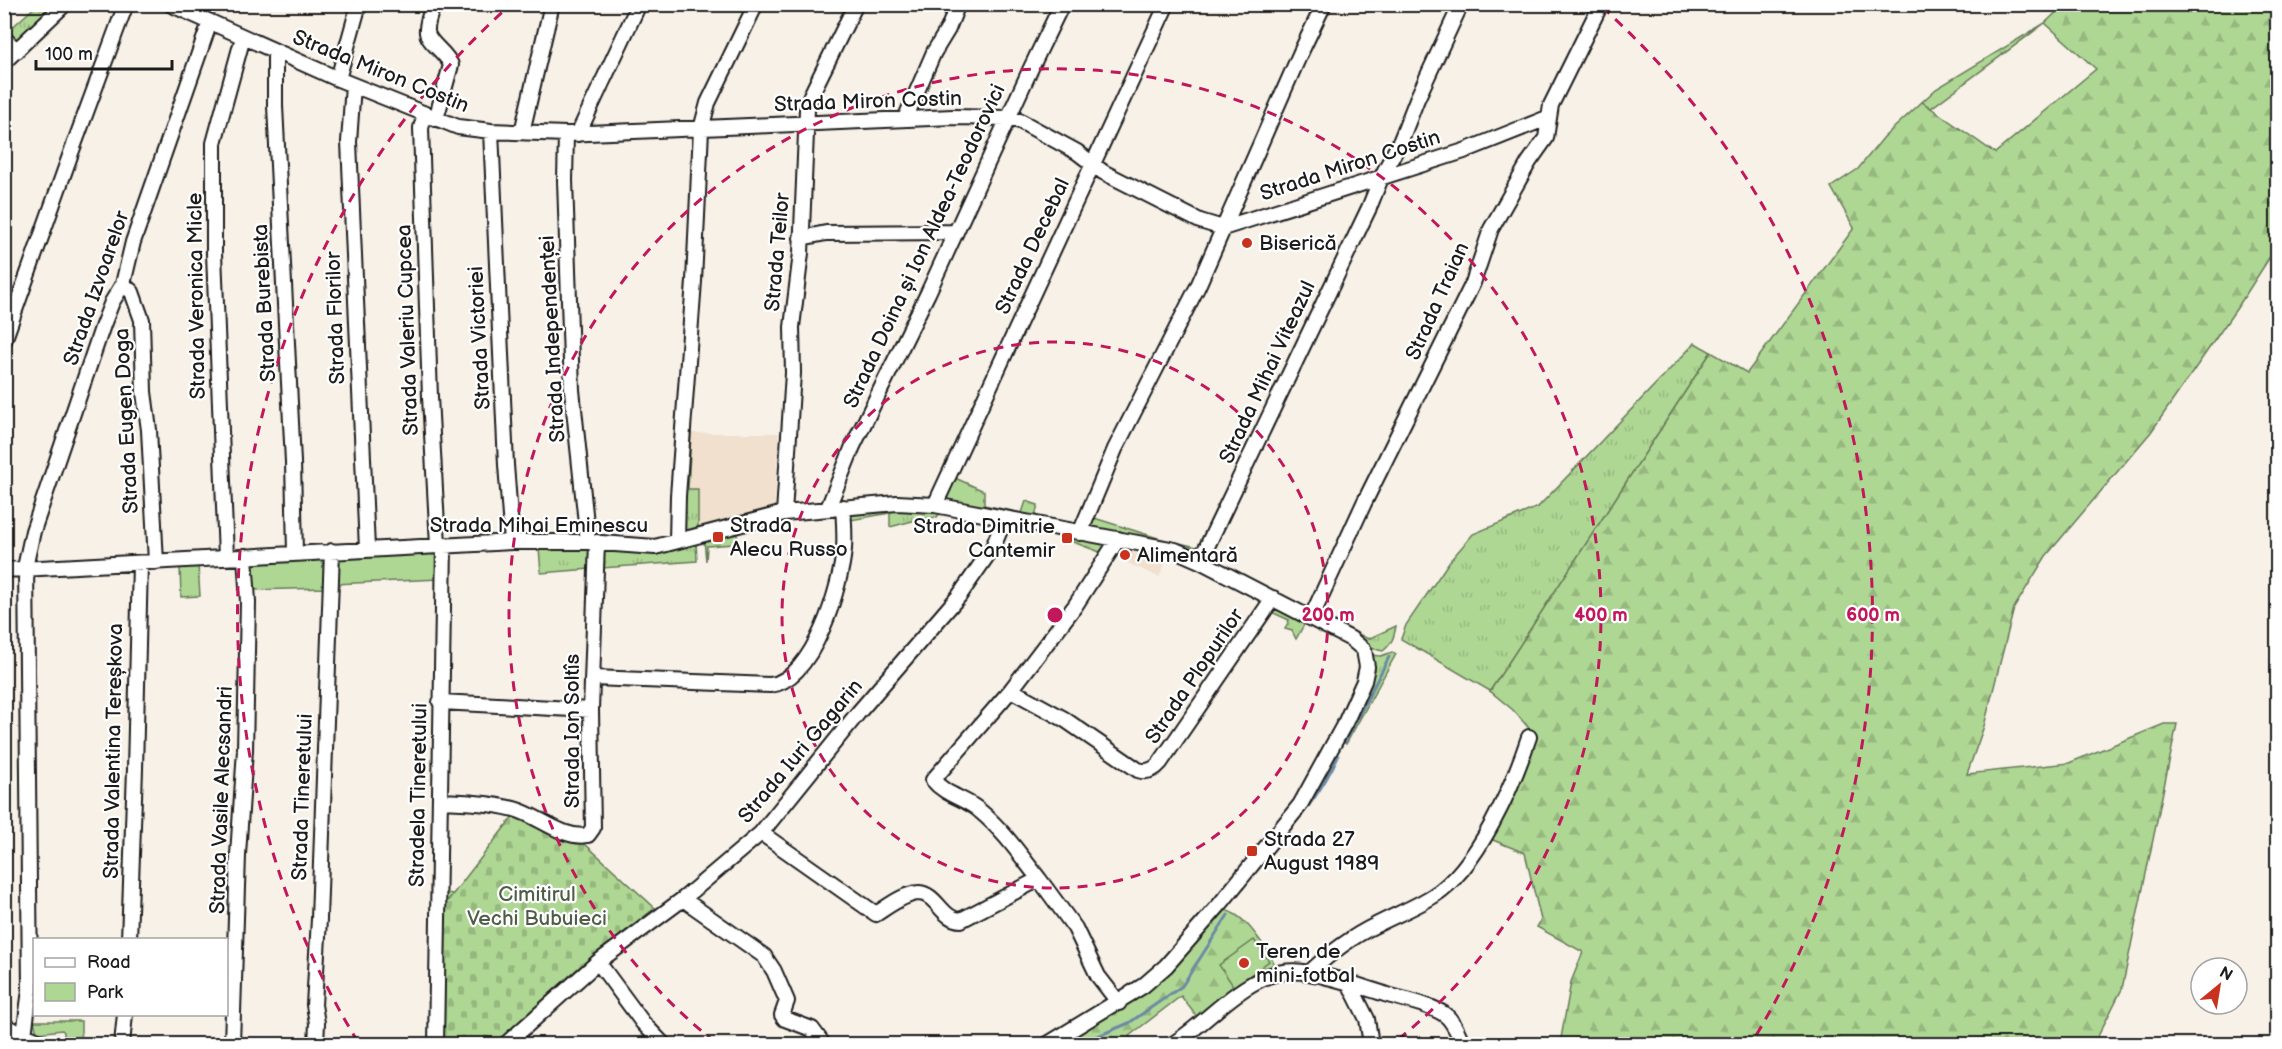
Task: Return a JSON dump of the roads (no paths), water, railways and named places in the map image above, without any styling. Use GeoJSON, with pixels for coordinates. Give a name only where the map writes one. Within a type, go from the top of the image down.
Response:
{"type":"FeatureCollection","features":[{"type":"Feature","properties":{"kind":"street"},"geometry":{"type":"LineString","coordinates":[[4,62],[65,4]]}},
{"type":"Feature","properties":{"kind":"street"},"geometry":{"type":"LineString","coordinates":[[4,341],[70,153],[126,4]]}},
{"type":"Feature","properties":{"kind":"street","name":"Strada Miron Costin"},"geometry":{"type":"LineString","coordinates":[[170,4],[338,79],[458,127],[491,131],[572,134],[953,117],[1007,118],[1020,121],[1052,137],[1103,172],[1190,216],[1212,226],[1223,228],[1464,151],[1547,118]]}},
{"type":"Feature","properties":{"kind":"street"},"geometry":{"type":"LineString","coordinates":[[338,79],[359,4]]}},
{"type":"Feature","properties":{"kind":"street","name":"Strada Valeriu Cupcea"},"geometry":{"type":"LineString","coordinates":[[434,4],[426,30],[428,39],[448,56],[451,65],[430,117],[421,128],[424,237],[441,545]]}},
{"type":"Feature","properties":{"kind":"street"},"geometry":{"type":"LineString","coordinates":[[522,132],[552,4]]}},
{"type":"Feature","properties":{"kind":"street","name":"Strada Independenței"},"geometry":{"type":"LineString","coordinates":[[592,542],[572,390],[565,180],[572,134],[639,4]]}},
{"type":"Feature","properties":{"kind":"street"},"geometry":{"type":"LineString","coordinates":[[677,541],[678,486],[694,281],[701,129],[708,103],[756,4]]}},
{"type":"Feature","properties":{"kind":"street","name":"Strada Teilor"},"geometry":{"type":"LineString","coordinates":[[784,513],[793,373],[792,327],[801,238],[806,124],[811,95],[856,4]]}},
{"type":"Feature","properties":{"kind":"street"},"geometry":{"type":"LineString","coordinates":[[905,119],[958,4]]}},
{"type":"Feature","properties":{"kind":"street","name":"Strada Doina și Ion Aldea-Teodorovici"},"geometry":{"type":"LineString","coordinates":[[828,508],[853,446],[928,293],[954,232],[1062,4]]}},
{"type":"Feature","properties":{"kind":"street","name":"Strada Decebal"},"geometry":{"type":"LineString","coordinates":[[935,505],[1167,4]]}},
{"type":"Feature","properties":{"kind":"street"},"geometry":{"type":"LineString","coordinates":[[1080,533],[1115,448],[1198,286],[1324,4]]}},
{"type":"Feature","properties":{"kind":"street","name":"Strada Mihai Viteazul"},"geometry":{"type":"LineString","coordinates":[[1200,561],[1364,219],[1461,4]]}},
{"type":"Feature","properties":{"kind":"street","name":"Strada Traian"},"geometry":{"type":"LineString","coordinates":[[1311,618],[1369,492],[1473,283],[1491,229],[1529,162],[1546,138],[1549,128],[1547,118],[1551,105],[1601,4]]}},
{"type":"Feature","properties":{"kind":"street","name":"Strada Izvoarelor"},"geometry":{"type":"LineString","coordinates":[[24,1035],[30,990],[26,568],[33,531],[103,325],[112,302],[123,284],[134,242],[210,22]]}},
{"type":"Feature","properties":{"kind":"street","name":"Strada Veronica Micle"},"geometry":{"type":"LineString","coordinates":[[226,557],[214,253],[214,143],[243,37]]}},
{"type":"Feature","properties":{"kind":"street"},"geometry":{"type":"LineString","coordinates":[[4,38],[17,51]]}},
{"type":"Feature","properties":{"kind":"street","name":"Strada Burebista"},"geometry":{"type":"LineString","coordinates":[[275,51],[275,106],[295,553]]}},
{"type":"Feature","properties":{"kind":"street","name":"Strada Florilor"},"geometry":{"type":"LineString","coordinates":[[353,85],[349,142],[367,549]]}},
{"type":"Feature","properties":{"kind":"street","name":"Strada Victoriei"},"geometry":{"type":"LineString","coordinates":[[491,131],[506,465],[512,542]]}},
{"type":"Feature","properties":{"kind":"street"},"geometry":{"type":"LineString","coordinates":[[801,238],[826,233],[954,232]]}},
{"type":"Feature","properties":{"kind":"street","name":"Strada Eugen Doga"},"geometry":{"type":"LineString","coordinates":[[123,284],[132,292],[142,320],[156,562]]}},
{"type":"Feature","properties":{"kind":"street","name":"Strada Mihai Eminescu"},"geometry":{"type":"LineString","coordinates":[[4,570],[512,542],[592,542],[655,547],[784,513],[897,503],[935,505],[1175,550],[1351,639],[1364,650],[1367,668],[1365,681],[1346,721],[1300,805],[1185,946],[1143,987],[1119,1003]]}},
{"type":"Feature","properties":{"kind":"street"},"geometry":{"type":"LineString","coordinates":[[593,678],[770,685],[785,679],[807,656],[830,612],[837,591],[844,548],[843,507]]}},
{"type":"Feature","properties":{"kind":"street","name":"Strada Iuri Gagarin"},"geometry":{"type":"LineString","coordinates":[[506,1044],[598,962],[683,899],[761,833],[858,713],[959,596],[993,547],[1005,518]]}},
{"type":"Feature","properties":{"kind":"street"},"geometry":{"type":"LineString","coordinates":[[1048,1044],[1119,1003],[1098,976],[1075,928],[1008,841],[979,809],[940,789],[933,780],[1011,690],[1075,606],[1118,539]]}},
{"type":"Feature","properties":{"kind":"street","name":"Strada Ion Soltîs"},"geometry":{"type":"LineString","coordinates":[[440,801],[480,803],[516,809],[563,831],[581,836],[588,835],[593,828],[592,542]]}},
{"type":"Feature","properties":{"kind":"street","name":"Stradela Tineretului"},"geometry":{"type":"LineString","coordinates":[[436,1044],[441,545]]}},
{"type":"Feature","properties":{"kind":"street","name":"Strada Tineretului"},"geometry":{"type":"LineString","coordinates":[[316,1044],[314,1005],[332,551]]}},
{"type":"Feature","properties":{"kind":"street","name":"Strada Vasile Alecsandri"},"geometry":{"type":"LineString","coordinates":[[232,1044],[238,855],[245,738],[248,602],[244,556]]}},
{"type":"Feature","properties":{"kind":"street","name":"Strada Valentina Tereșkova"},"geometry":{"type":"LineString","coordinates":[[129,938],[140,563]]}},
{"type":"Feature","properties":{"kind":"street","name":"Strada Plopurilor"},"geometry":{"type":"LineString","coordinates":[[1011,690],[1064,718],[1138,770],[1145,772],[1156,768],[1160,763],[1273,598]]}},
{"type":"Feature","properties":{"kind":"street"},"geometry":{"type":"LineString","coordinates":[[440,702],[591,710]]}},
{"type":"Feature","properties":{"kind":"street"},"geometry":{"type":"LineString","coordinates":[[1309,973],[1341,945],[1373,926],[1434,896],[1453,880],[1471,859],[1514,783],[1529,737]]}},
{"type":"Feature","properties":{"kind":"street"},"geometry":{"type":"LineString","coordinates":[[761,833],[876,914],[918,893],[926,895],[954,920],[961,920],[1039,879]]}},
{"type":"Feature","properties":{"kind":"street"},"geometry":{"type":"LineString","coordinates":[[683,899],[764,956],[774,971],[787,1001],[782,1015],[792,1022],[812,1029],[823,1044]]}},
{"type":"Feature","properties":{"kind":"street"},"geometry":{"type":"LineString","coordinates":[[598,962],[630,1007],[663,1044]]}},
{"type":"Feature","properties":{"kind":"street"},"geometry":{"type":"LineString","coordinates":[[1173,1044],[1196,1029],[1219,1006],[1248,986],[1282,971],[1309,973],[1349,983],[1444,1014],[1453,1024],[1463,1044]]}},
{"type":"Feature","properties":{"kind":"street"},"geometry":{"type":"LineString","coordinates":[[1349,983],[1367,1018],[1371,1044]]}},
{"type":"Feature","properties":{"kind":"street"},"geometry":{"type":"LineString","coordinates":[[122,1044],[126,1016]]}},
{"type":"Feature","properties":{"kind":"street"},"geometry":{"type":"LineString","coordinates":[[4,1026],[45,1044]]}},
{"type":"Feature","properties":{"kind":"waterway"},"geometry":{"type":"LineString","coordinates":[[1345,742],[1389,657]]}},
{"type":"Feature","properties":{"kind":"waterway"},"geometry":{"type":"LineString","coordinates":[[1278,843],[1312,801],[1338,756]]}},
{"type":"Feature","properties":{"kind":"waterway"},"geometry":{"type":"LineString","coordinates":[[1079,1044],[1129,1023],[1182,986],[1228,915]]}},
{"type":"Feature","properties":{"kind":"place","name":"Biserică"},"geometry":{"type":"Point","coordinates":[1247,243]}},
{"type":"Feature","properties":{"kind":"place","name":"Strada Alecu Russo"},"geometry":{"type":"Point","coordinates":[718,537]}},
{"type":"Feature","properties":{"kind":"place","name":"Strada Dimitrie Cantemir"},"geometry":{"type":"Point","coordinates":[1067,538]}},
{"type":"Feature","properties":{"kind":"place","name":"Alimentară"},"geometry":{"type":"Point","coordinates":[1125,555]}},
{"type":"Feature","properties":{"kind":"place","name":"Strada 27 August 1989"},"geometry":{"type":"Point","coordinates":[1252,851]}},
{"type":"Feature","properties":{"kind":"place","name":"Teren de mini-fotbal"},"geometry":{"type":"Point","coordinates":[1244,963]}},
{"type":"Feature","properties":{"kind":"park label","name":"Cimitirul Vechi Bubuieci"},"geometry":{"type":"Point","coordinates":[537,906]}}]}
